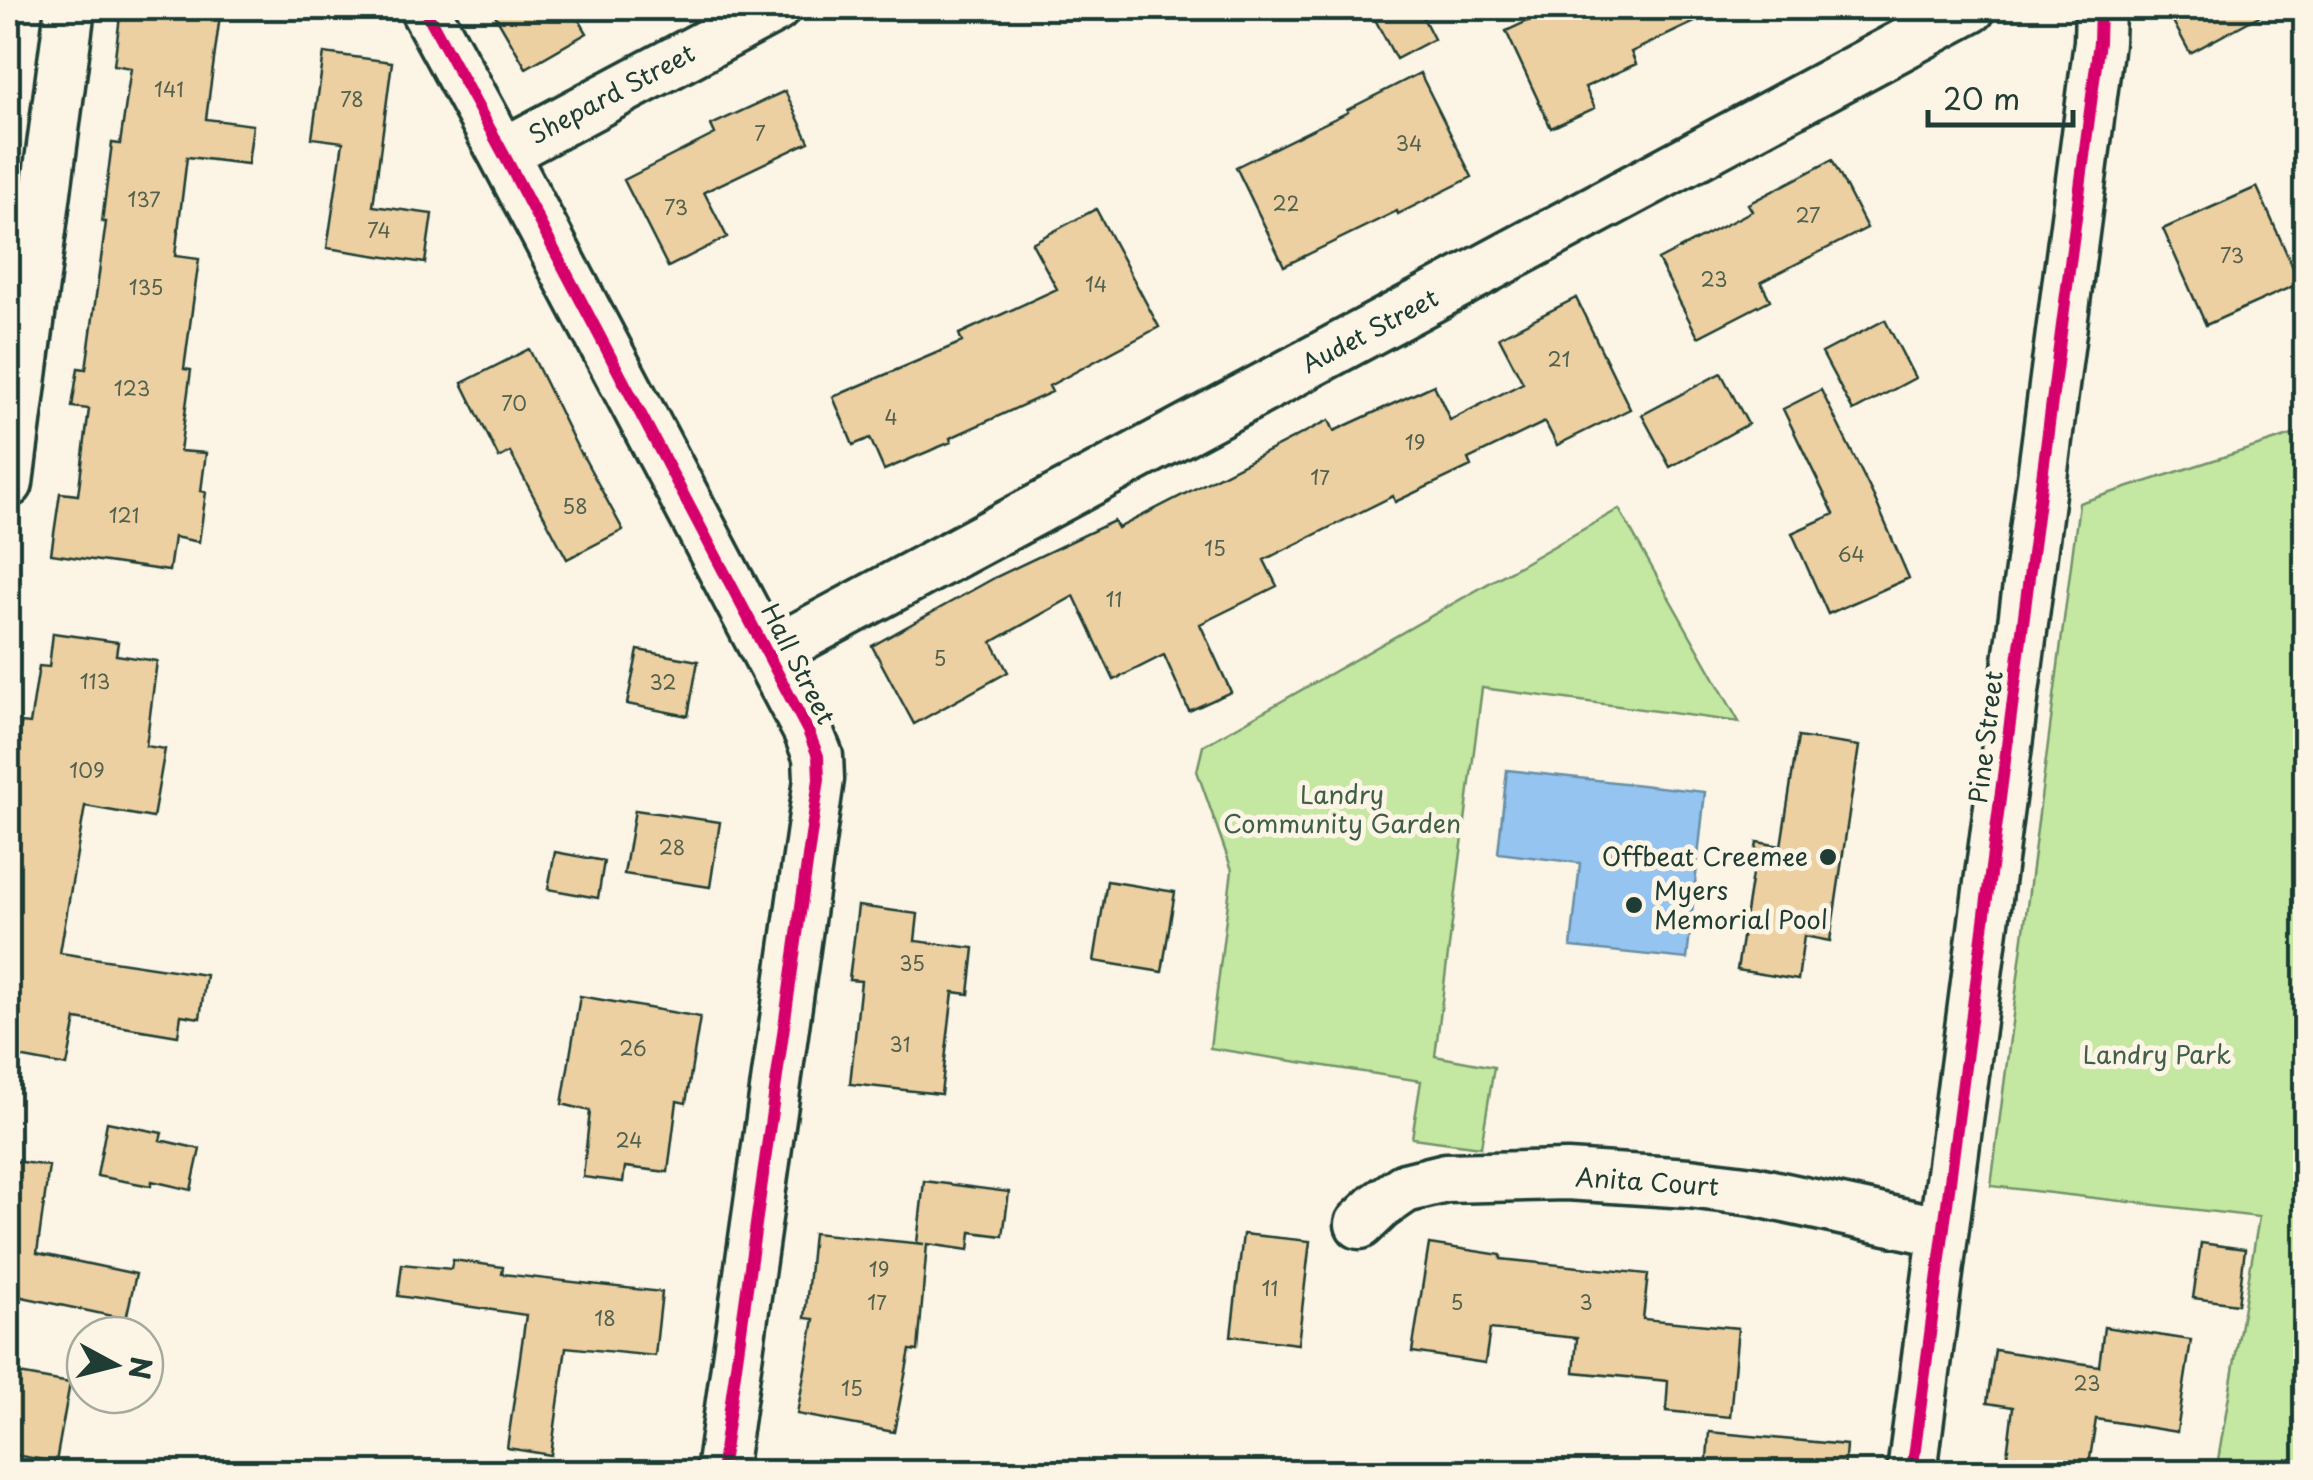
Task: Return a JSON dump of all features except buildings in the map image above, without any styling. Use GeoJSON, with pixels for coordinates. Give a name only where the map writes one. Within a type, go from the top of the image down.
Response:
{"type":"FeatureCollection","features":[{"type":"Feature","properties":{"kind":"street"},"geometry":{"type":"LineString","coordinates":[[8,483],[70,8]]}},
{"type":"Feature","properties":{"kind":"street","name":"Hall Street"},"geometry":{"type":"LineString","coordinates":[[424,8],[768,654],[818,756],[820,780],[721,1472]]}},
{"type":"Feature","properties":{"kind":"street","name":"Shepard Street"},"geometry":{"type":"LineString","coordinates":[[503,153],[774,8]]}},
{"type":"Feature","properties":{"kind":"street","name":"Audet Street"},"geometry":{"type":"LineString","coordinates":[[768,654],[1971,8]]}},
{"type":"Feature","properties":{"kind":"street","name":"Pine Street"},"geometry":{"type":"LineString","coordinates":[[1912,1472],[2089,120],[2100,8]]}},
{"type":"Feature","properties":{"kind":"street","name":"Anita Court"},"geometry":{"type":"LineString","coordinates":[[1360,1224],[1406,1188],[1446,1178],[1567,1175],[1753,1190],[1943,1232]]}},
{"type":"Feature","properties":{"kind":"green space","name":"Landry Park"},"geometry":{"type":"Polygon","coordinates":[[[2305,431],[2305,1472],[2216,1472],[2259,1217],[1991,1186],[2079,503],[2305,431]]]}},
{"type":"Feature","properties":{"kind":"green space","name":"Landry Community Garden"},"geometry":{"type":"Polygon","coordinates":[[[1619,509],[1739,722],[1482,688],[1435,1056],[1494,1067],[1481,1147],[1412,1138],[1421,1081],[1210,1048],[1232,870],[1197,771],[1203,746],[1619,509]]]}},
{"type":"Feature","properties":{"kind":"water","name":"Myers Memorial Pool"},"geometry":{"type":"Polygon","coordinates":[[[1507,770],[1705,792],[1687,959],[1571,947],[1580,863],[1498,853],[1507,770]]]}},
{"type":"Feature","properties":{"kind":"cycle path"},"geometry":{"type":"LineString","coordinates":[[424,8],[818,756],[819,779],[721,1472]]}},
{"type":"Feature","properties":{"kind":"cycle path"},"geometry":{"type":"LineString","coordinates":[[1912,1472],[2099,42],[2100,8]]}},
{"type":"Feature","properties":{"kind":"place","name":"Offbeat Creemee"},"geometry":{"type":"Point","coordinates":[1828,857]}},
{"type":"Feature","properties":{"kind":"place","name":"Myers Memorial Pool"},"geometry":{"type":"Point","coordinates":[1634,905]}}]}
